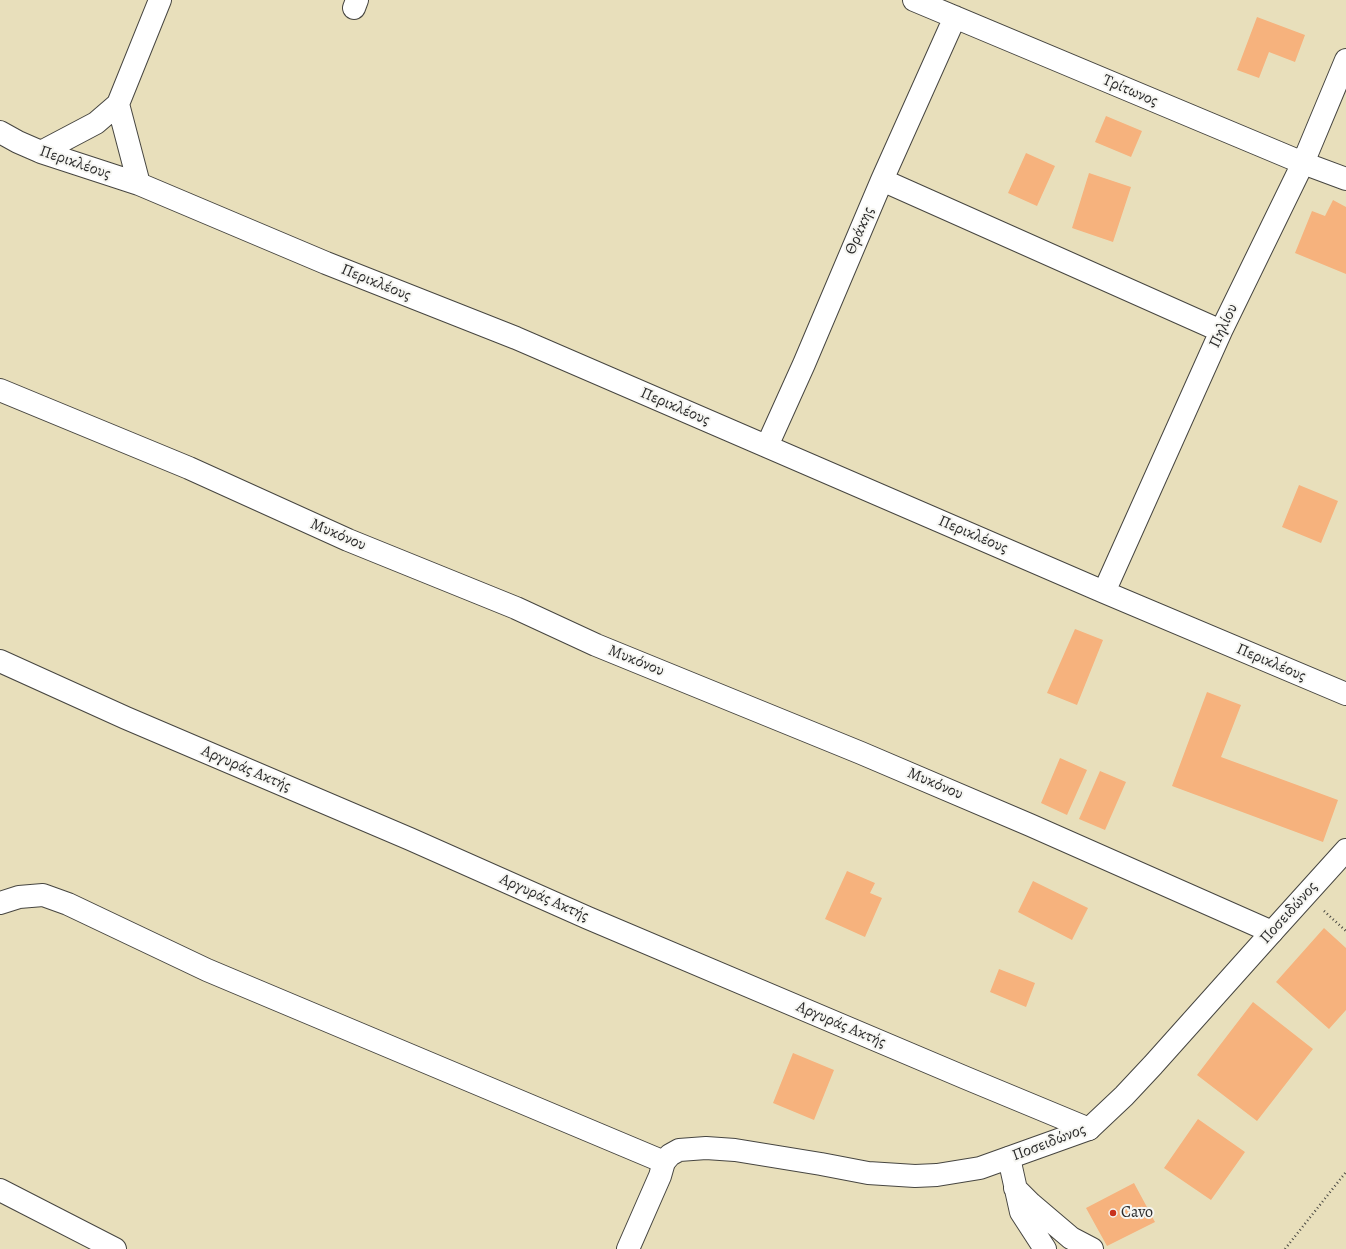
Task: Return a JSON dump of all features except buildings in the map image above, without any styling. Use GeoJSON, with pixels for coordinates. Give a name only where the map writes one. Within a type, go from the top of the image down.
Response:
{"type":"FeatureCollection","features":[{"type":"Feature","properties":{"kind":"street"},"geometry":{"type":"LineString","coordinates":[[41,152],[96,123],[118,104],[160,0]]}},
{"type":"Feature","properties":{"kind":"street","name":"Τρίτωνος"},"geometry":{"type":"LineString","coordinates":[[914,0],[1303,163],[1346,179]]}},
{"type":"Feature","properties":{"kind":"street","name":"Θράκης"},"geometry":{"type":"LineString","coordinates":[[767,446],[804,364],[882,180],[955,18]]}},
{"type":"Feature","properties":{"kind":"street","name":"Πηλίου"},"geometry":{"type":"LineString","coordinates":[[1104,592],[1221,331],[1303,163],[1346,60]]}},
{"type":"Feature","properties":{"kind":"street"},"geometry":{"type":"LineString","coordinates":[[118,104],[139,184]]}},
{"type":"Feature","properties":{"kind":"street","name":"Περικλέους"},"geometry":{"type":"LineString","coordinates":[[6,141],[139,184],[326,263],[516,338],[1104,592],[1346,694]]}},
{"type":"Feature","properties":{"kind":"street"},"geometry":{"type":"LineString","coordinates":[[882,180],[1221,331]]}},
{"type":"Feature","properties":{"kind":"street","name":"Μυκόνου"},"geometry":{"type":"LineString","coordinates":[[0,390],[189,468],[348,540],[516,608],[596,645],[883,762],[1272,932]]}},
{"type":"Feature","properties":{"kind":"street","name":"Αργυράς Ακτής"},"geometry":{"type":"LineString","coordinates":[[0,661],[126,718],[410,838],[588,918],[1090,1129]]}},
{"type":"Feature","properties":{"kind":"street","name":"Ποσειδώνος"},"geometry":{"type":"LineString","coordinates":[[664,1162],[670,1155],[679,1150],[706,1148],[743,1151],[868,1173],[915,1176],[937,1175],[980,1168],[1090,1129],[1153,1065],[1346,850]]}},
{"type":"Feature","properties":{"kind":"street"},"geometry":{"type":"LineString","coordinates":[[0,903],[20,897],[43,895],[68,904],[207,970],[664,1162],[660,1176],[628,1249]]}},
{"type":"Feature","properties":{"kind":"street"},"geometry":{"type":"LineString","coordinates":[[1010,1158],[1020,1212],[1045,1249]]}},
{"type":"Feature","properties":{"kind":"street"},"geometry":{"type":"LineString","coordinates":[[1015,1188],[1031,1204],[1071,1238],[1092,1249]]}},
{"type":"Feature","properties":{"kind":"street"},"geometry":{"type":"LineString","coordinates":[[0,1190],[115,1249]]}},
{"type":"Feature","properties":{"kind":"path"},"geometry":{"type":"LineString","coordinates":[[1305,896],[1346,930]]}},
{"type":"Feature","properties":{"kind":"path"},"geometry":{"type":"LineString","coordinates":[[1285,1249],[1346,1172]]}},
{"type":"Feature","properties":{"kind":"place","name":"Cavo"},"geometry":{"type":"Point","coordinates":[1113,1213]}}]}
